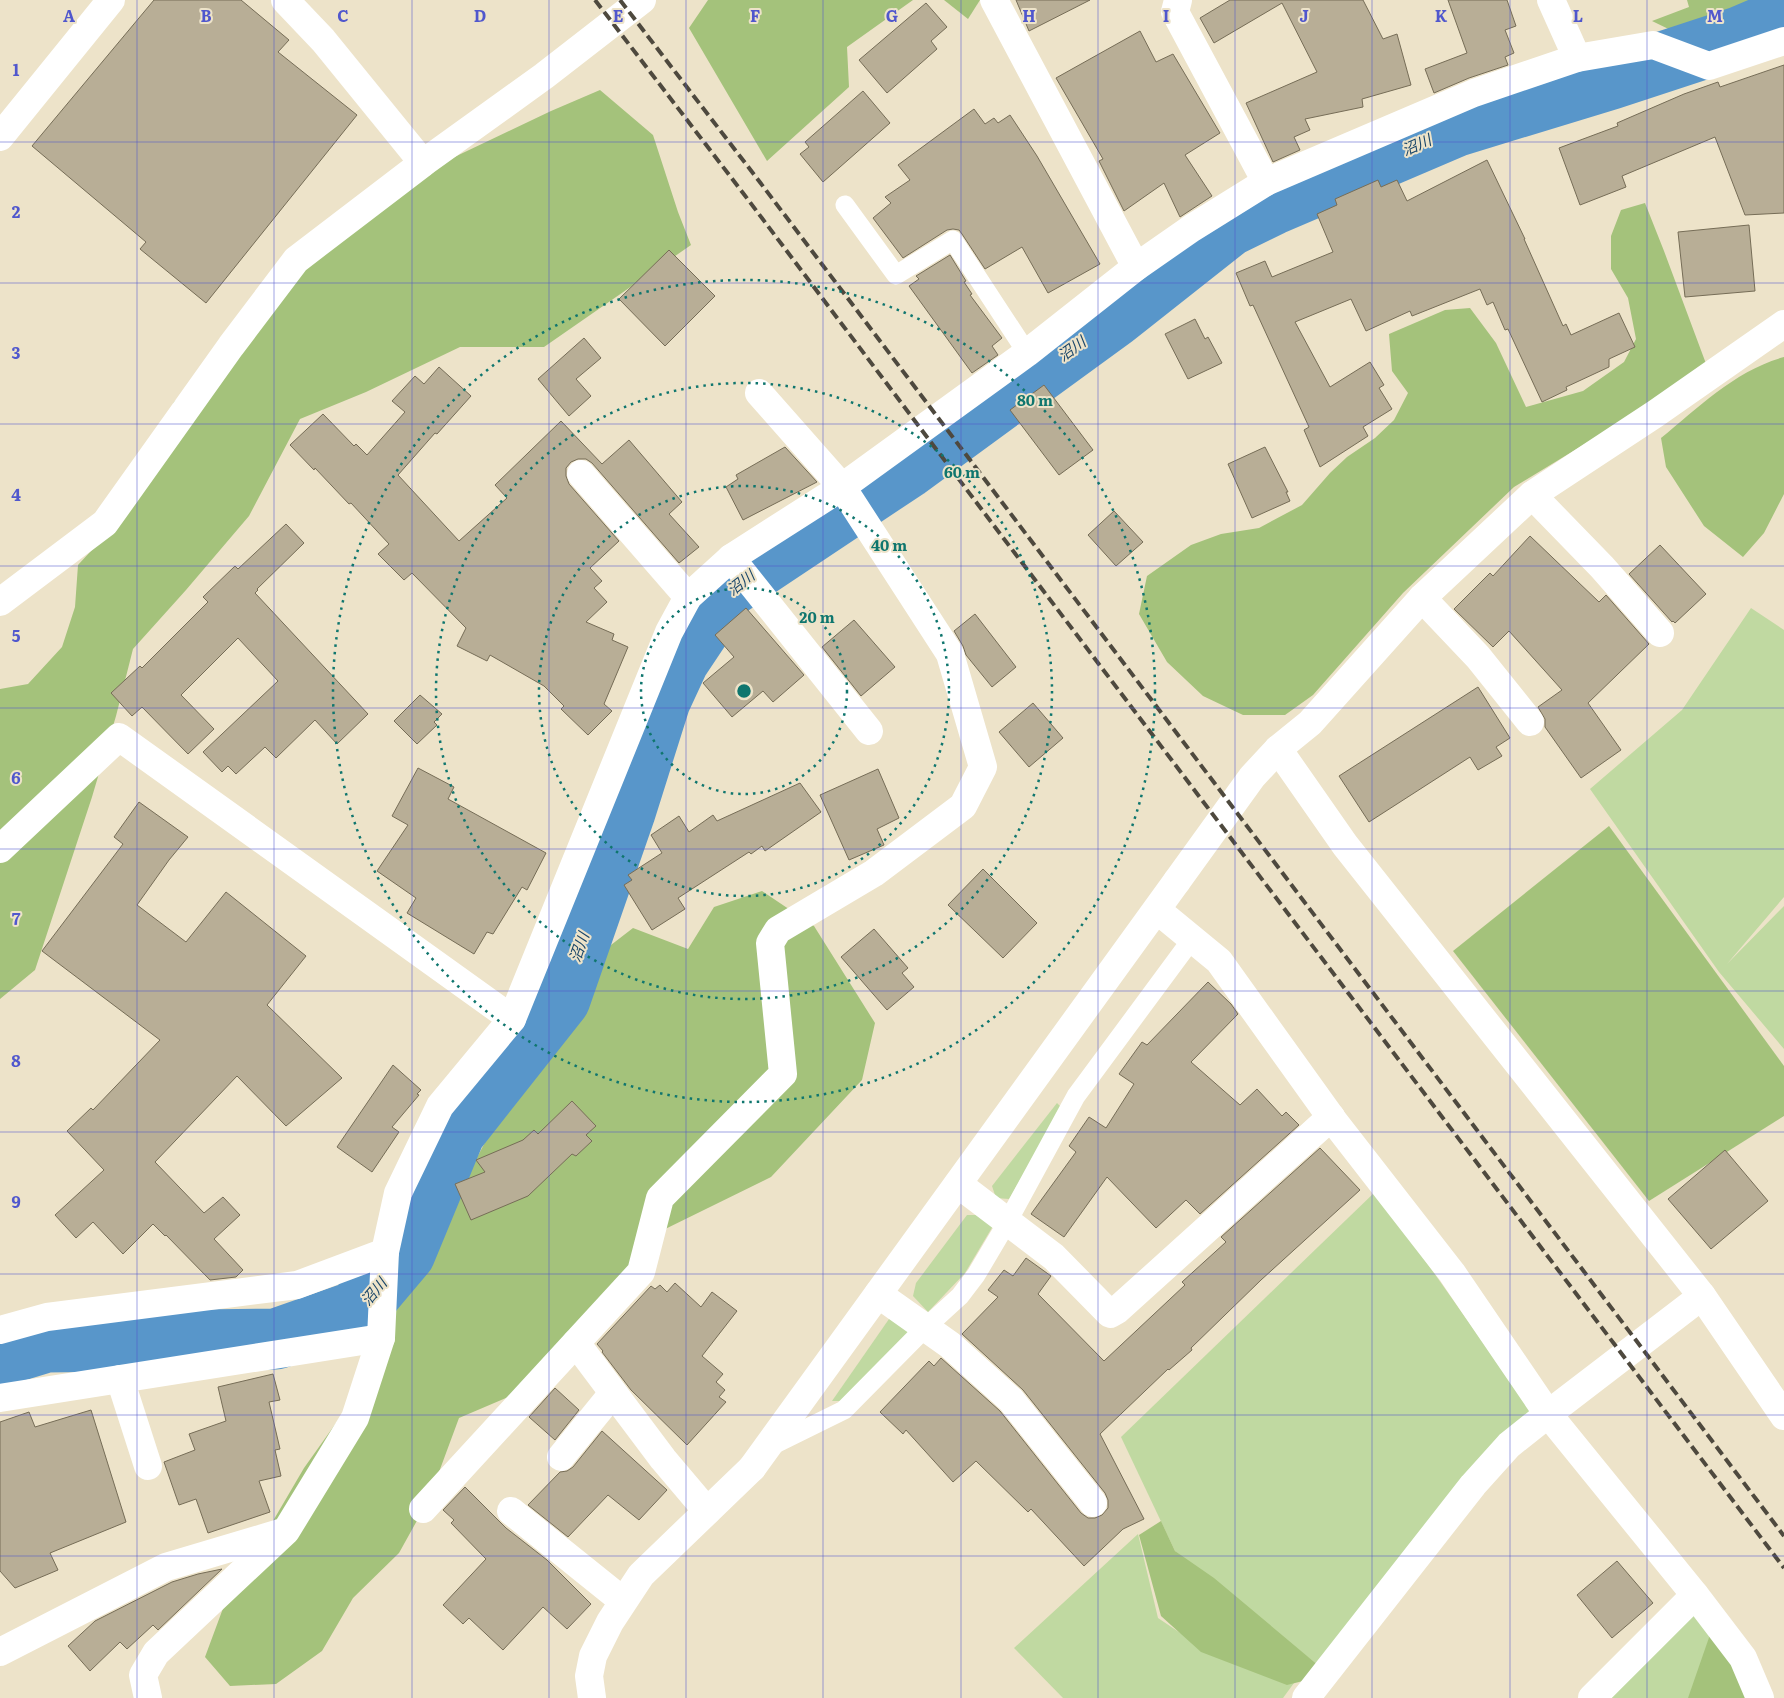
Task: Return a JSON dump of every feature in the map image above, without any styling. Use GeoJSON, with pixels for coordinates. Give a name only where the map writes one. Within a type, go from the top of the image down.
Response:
{"type":"FeatureCollection","features":[{"type":"Feature","properties":{"kind":"street"},"geometry":{"type":"LineString","coordinates":[[0,137],[111,0]]}},
{"type":"Feature","properties":{"kind":"street"},"geometry":{"type":"LineString","coordinates":[[285,0],[323,40],[423,163]]}},
{"type":"Feature","properties":{"kind":"street"},"geometry":{"type":"LineString","coordinates":[[0,602],[105,523],[296,260],[423,163],[544,76],[642,0]]}},
{"type":"Feature","properties":{"kind":"street"},"geometry":{"type":"LineString","coordinates":[[994,0],[1136,267]]}},
{"type":"Feature","properties":{"kind":"street"},"geometry":{"type":"LineString","coordinates":[[1178,0],[1175,12],[1266,182]]}},
{"type":"Feature","properties":{"kind":"street"},"geometry":{"type":"LineString","coordinates":[[1551,0],[1578,58]]}},
{"type":"Feature","properties":{"kind":"street"},"geometry":{"type":"LineString","coordinates":[[148,1698],[143,1675],[156,1653],[286,1531],[356,1418],[381,1338],[385,1252],[398,1193],[440,1106],[512,1019],[669,632],[688,596],[731,558],[845,493],[1136,267],[1192,228],[1266,182],[1474,93],[1578,58],[1653,45],[1709,66],[1784,41]]}},
{"type":"Feature","properties":{"kind":"street"},"geometry":{"type":"LineString","coordinates":[[592,1698],[589,1676],[593,1656],[623,1601],[641,1576],[759,1458],[1252,777],[1278,749],[1310,723],[1422,598],[1532,495],[1655,414],[1784,324]]}},
{"type":"Feature","properties":{"kind":"street"},"geometry":{"type":"LineString","coordinates":[[423,1509],[641,1272],[660,1198],[783,1074],[770,943],[778,930],[874,873],[962,806],[984,767],[950,654],[845,493],[759,393]]}},
{"type":"Feature","properties":{"kind":"street"},"geometry":{"type":"LineString","coordinates":[[581,474],[688,596]]}},
{"type":"Feature","properties":{"kind":"street"},"geometry":{"type":"LineString","coordinates":[[1532,495],[1602,567],[1660,633]]}},
{"type":"Feature","properties":{"kind":"street"},"geometry":{"type":"LineString","coordinates":[[731,558],[869,730]]}},
{"type":"Feature","properties":{"kind":"street"},"geometry":{"type":"LineString","coordinates":[[1422,598],[1478,657],[1530,722]]}},
{"type":"Feature","properties":{"kind":"street"},"geometry":{"type":"LineString","coordinates":[[0,850],[119,737],[512,1019]]}},
{"type":"Feature","properties":{"kind":"street"},"geometry":{"type":"LineString","coordinates":[[1278,749],[1345,845],[1692,1303],[1784,1416]]}},
{"type":"Feature","properties":{"kind":"street"},"geometry":{"type":"LineString","coordinates":[[1157,910],[1219,961],[1331,1117],[1452,1273],[1548,1414],[1695,1595],[1743,1658],[1760,1698]]}},
{"type":"Feature","properties":{"kind":"street"},"geometry":{"type":"LineString","coordinates":[[958,1184],[1054,1257],[1110,1314],[1117,1310],[1331,1117]]}},
{"type":"Feature","properties":{"kind":"street"},"geometry":{"type":"LineString","coordinates":[[0,1330],[47,1317],[297,1285],[385,1252]]}},
{"type":"Feature","properties":{"kind":"street"},"geometry":{"type":"LineString","coordinates":[[878,1294],[950,1345],[1012,1400],[1093,1503]]}},
{"type":"Feature","properties":{"kind":"street"},"geometry":{"type":"LineString","coordinates":[[1306,1698],[1473,1485],[1509,1445],[1692,1303]]}},
{"type":"Feature","properties":{"kind":"street"},"geometry":{"type":"LineString","coordinates":[[0,1398],[381,1338]]}},
{"type":"Feature","properties":{"kind":"street"},"geometry":{"type":"LineString","coordinates":[[576,1343],[663,1459],[707,1512]]}},
{"type":"Feature","properties":{"kind":"street"},"geometry":{"type":"LineString","coordinates":[[120,1379],[148,1466]]}},
{"type":"Feature","properties":{"kind":"street"},"geometry":{"type":"LineString","coordinates":[[561,1457],[613,1393]]}},
{"type":"Feature","properties":{"kind":"street"},"geometry":{"type":"LineString","coordinates":[[511,1511],[623,1601]]}},
{"type":"Feature","properties":{"kind":"street"},"geometry":{"type":"LineString","coordinates":[[0,1652],[166,1566],[286,1531]]}},
{"type":"Feature","properties":{"kind":"street"},"geometry":{"type":"LineString","coordinates":[[1592,1698],[1695,1595]]}},
{"type":"Feature","properties":{"kind":"lane"},"geometry":{"type":"LineString","coordinates":[[844,205],[896,275],[953,240],[1027,353]]}},
{"type":"Feature","properties":{"kind":"lane"},"geometry":{"type":"LineString","coordinates":[[759,1458],[844,1410],[965,1289],[976,1275],[1008,1221],[1076,1096],[1192,938]]}},
{"type":"Feature","properties":{"kind":"green space"},"geometry":{"type":"Polygon","coordinates":[[[708,0],[913,0],[847,47],[849,87],[767,161],[689,28],[708,0]]]}},
{"type":"Feature","properties":{"kind":"green space"},"geometry":{"type":"Polygon","coordinates":[[[944,0],[980,0],[968,19],[944,0]]]}},
{"type":"Feature","properties":{"kind":"green space"},"geometry":{"type":"Polygon","coordinates":[[[1687,0],[1784,0],[1784,7],[1709,35],[1685,37],[1652,21],[1689,7],[1687,0]]]}},
{"type":"Feature","properties":{"kind":"green space"},"geometry":{"type":"Polygon","coordinates":[[[600,90],[653,135],[678,212],[691,245],[544,347],[460,347],[366,392],[300,419],[249,516],[133,649],[116,716],[92,797],[35,970],[0,999],[0,689],[28,684],[62,647],[75,607],[78,565],[138,500],[174,402],[231,346],[317,244],[446,161],[600,90]]]}},
{"type":"Feature","properties":{"kind":"green space"},"geometry":{"type":"Polygon","coordinates":[[[1645,203],[1708,369],[1514,487],[1403,593],[1313,695],[1285,715],[1243,715],[1203,696],[1167,662],[1139,614],[1147,576],[1191,545],[1221,534],[1259,528],[1302,505],[1347,457],[1375,438],[1394,420],[1408,393],[1392,371],[1389,334],[1445,310],[1470,308],[1496,343],[1526,407],[1583,391],[1624,362],[1636,339],[1628,298],[1611,269],[1611,236],[1621,210],[1645,203]]]}},
{"type":"Feature","properties":{"kind":"green space"},"geometry":{"type":"Polygon","coordinates":[[[1784,357],[1784,494],[1764,533],[1743,557],[1704,526],[1666,467],[1661,438],[1734,380],[1766,363],[1784,357]]]}},
{"type":"Feature","properties":{"kind":"green space"},"geometry":{"type":"Polygon","coordinates":[[[1751,608],[1784,630],[1784,897],[1727,964],[1784,906],[1784,1049],[1719,972],[1590,789],[1682,710],[1751,608]]]}},
{"type":"Feature","properties":{"kind":"green space"},"geometry":{"type":"Polygon","coordinates":[[[1609,826],[1784,1066],[1784,1116],[1649,1201],[1453,951],[1609,826]]]}},
{"type":"Feature","properties":{"kind":"green space"},"geometry":{"type":"Polygon","coordinates":[[[762,891],[814,926],[875,1023],[862,1080],[771,1177],[653,1235],[557,1376],[459,1418],[429,1499],[399,1553],[353,1598],[322,1651],[276,1684],[230,1686],[205,1657],[225,1603],[304,1468],[368,1378],[406,1284],[415,1229],[468,1175],[508,1098],[561,1043],[598,955],[633,928],[688,949],[714,907],[762,891]]]}},
{"type":"Feature","properties":{"kind":"green space"},"geometry":{"type":"Polygon","coordinates":[[[1057,1103],[1062,1108],[1009,1199],[996,1198],[992,1186],[1057,1103]]]}},
{"type":"Feature","properties":{"kind":"green space"},"geometry":{"type":"Polygon","coordinates":[[[1376,1191],[1533,1413],[1319,1666],[1175,1551],[1121,1437],[1376,1191]]]}},
{"type":"Feature","properties":{"kind":"green space"},"geometry":{"type":"Polygon","coordinates":[[[967,1215],[976,1215],[993,1226],[965,1273],[928,1312],[913,1296],[916,1283],[967,1215]]]}},
{"type":"Feature","properties":{"kind":"green space"},"geometry":{"type":"Polygon","coordinates":[[[898,1315],[913,1334],[845,1401],[832,1401],[889,1319],[898,1315]]]}},
{"type":"Feature","properties":{"kind":"green space"},"geometry":{"type":"Polygon","coordinates":[[[1161,1521],[1175,1551],[1214,1578],[1319,1666],[1307,1680],[1287,1685],[1201,1652],[1161,1616],[1139,1535],[1161,1521]]]}},
{"type":"Feature","properties":{"kind":"green space"},"geometry":{"type":"Polygon","coordinates":[[[1138,1534],[1158,1618],[1216,1657],[1294,1683],[1283,1698],[1063,1698],[1014,1648],[1138,1534]]]}},
{"type":"Feature","properties":{"kind":"green space"},"geometry":{"type":"Polygon","coordinates":[[[1690,1600],[1713,1626],[1691,1698],[1596,1698],[1690,1600]]]}},
{"type":"Feature","properties":{"kind":"green space"},"geometry":{"type":"Polygon","coordinates":[[[1713,1626],[1757,1698],[1688,1698],[1713,1626]]]}},
{"type":"Feature","properties":{"kind":"building"},"geometry":{"type":"Polygon","coordinates":[[[154,0],[241,0],[289,40],[278,52],[357,115],[206,303],[140,249],[146,242],[32,146],[154,0]]]}},
{"type":"Feature","properties":{"kind":"building"},"geometry":{"type":"Polygon","coordinates":[[[1016,0],[1090,0],[1029,31],[1016,0]]]}},
{"type":"Feature","properties":{"kind":"building"},"geometry":{"type":"Polygon","coordinates":[[[1230,0],[1363,0],[1383,39],[1397,34],[1411,85],[1362,99],[1363,107],[1305,119],[1310,130],[1294,137],[1300,150],[1273,162],[1246,103],[1317,72],[1282,3],[1214,43],[1200,18],[1230,0]]]}},
{"type":"Feature","properties":{"kind":"building"},"geometry":{"type":"Polygon","coordinates":[[[1448,0],[1507,0],[1516,26],[1505,30],[1514,53],[1505,57],[1508,65],[1469,78],[1434,93],[1425,69],[1467,53],[1448,0]]]}},
{"type":"Feature","properties":{"kind":"building"},"geometry":{"type":"Polygon","coordinates":[[[926,3],[947,27],[931,41],[937,49],[887,93],[859,60],[926,3]]]}},
{"type":"Feature","properties":{"kind":"building"},"geometry":{"type":"Polygon","coordinates":[[[1140,31],[1156,62],[1173,54],[1220,133],[1185,155],[1212,196],[1180,217],[1164,183],[1124,211],[1099,161],[1103,159],[1056,78],[1140,31]]]}},
{"type":"Feature","properties":{"kind":"building"},"geometry":{"type":"Polygon","coordinates":[[[1784,65],[1784,213],[1745,215],[1715,137],[1622,176],[1626,187],[1580,205],[1559,148],[1618,126],[1617,123],[1684,94],[1718,82],[1720,87],[1784,65]]]}},
{"type":"Feature","properties":{"kind":"building"},"geometry":{"type":"Polygon","coordinates":[[[863,91],[890,123],[823,182],[800,154],[809,147],[805,142],[863,91]]]}},
{"type":"Feature","properties":{"kind":"building"},"geometry":{"type":"Polygon","coordinates":[[[974,109],[985,124],[994,118],[998,123],[1010,115],[1037,156],[1100,264],[1048,293],[1022,247],[985,269],[959,230],[947,230],[903,258],[873,218],[891,203],[885,197],[910,180],[898,165],[974,109]]]}},
{"type":"Feature","properties":{"kind":"building"},"geometry":{"type":"Polygon","coordinates":[[[1487,160],[1525,239],[1563,326],[1566,324],[1571,335],[1619,313],[1635,347],[1609,359],[1609,367],[1566,387],[1567,390],[1542,402],[1508,329],[1505,330],[1493,302],[1487,305],[1480,289],[1412,316],[1410,311],[1366,331],[1351,299],[1295,322],[1330,387],[1370,362],[1384,385],[1379,388],[1392,409],[1363,427],[1368,436],[1320,467],[1304,430],[1309,427],[1253,305],[1250,306],[1236,273],[1265,261],[1272,277],[1333,252],[1317,214],[1337,205],[1335,199],[1378,180],[1381,187],[1397,180],[1407,201],[1487,160]]]}},
{"type":"Feature","properties":{"kind":"building"},"geometry":{"type":"Polygon","coordinates":[[[1749,225],[1755,291],[1685,297],[1678,232],[1749,225]]]}},
{"type":"Feature","properties":{"kind":"building"},"geometry":{"type":"Polygon","coordinates":[[[669,250],[715,296],[665,346],[619,299],[669,250]]]}},
{"type":"Feature","properties":{"kind":"building"},"geometry":{"type":"Polygon","coordinates":[[[950,255],[966,281],[964,282],[972,294],[970,295],[1002,338],[992,346],[998,355],[972,373],[909,286],[919,279],[916,276],[950,255]]]}},
{"type":"Feature","properties":{"kind":"building"},"geometry":{"type":"Polygon","coordinates":[[[1195,319],[1205,339],[1208,337],[1222,363],[1188,379],[1165,334],[1195,319]]]}},
{"type":"Feature","properties":{"kind":"building"},"geometry":{"type":"Polygon","coordinates":[[[584,338],[601,358],[576,379],[591,396],[569,416],[538,379],[584,338]]]}},
{"type":"Feature","properties":{"kind":"building"},"geometry":{"type":"Polygon","coordinates":[[[439,367],[471,396],[398,475],[459,541],[507,498],[495,485],[561,421],[602,464],[629,440],[682,502],[669,514],[699,547],[679,563],[592,463],[586,459],[578,459],[571,462],[566,468],[569,484],[619,541],[590,568],[602,581],[594,588],[607,602],[586,622],[614,634],[612,640],[628,647],[604,704],[612,711],[588,735],[561,709],[564,706],[544,686],[490,655],[487,661],[457,646],[466,628],[412,573],[404,580],[378,554],[389,544],[351,503],[349,504],[290,445],[323,414],[354,446],[356,444],[367,455],[405,412],[392,401],[415,376],[424,384],[439,367]]]}},
{"type":"Feature","properties":{"kind":"building"},"geometry":{"type":"Polygon","coordinates":[[[1044,385],[1093,450],[1059,475],[1010,410],[1044,385]]]}},
{"type":"Feature","properties":{"kind":"building"},"geometry":{"type":"Polygon","coordinates":[[[785,447],[817,482],[743,520],[726,487],[738,479],[736,475],[785,447]]]}},
{"type":"Feature","properties":{"kind":"building"},"geometry":{"type":"Polygon","coordinates":[[[1265,447],[1288,492],[1286,492],[1290,501],[1252,518],[1228,464],[1265,447]]]}},
{"type":"Feature","properties":{"kind":"building"},"geometry":{"type":"Polygon","coordinates":[[[1114,511],[1143,542],[1116,566],[1088,535],[1114,511]]]}},
{"type":"Feature","properties":{"kind":"building"},"geometry":{"type":"Polygon","coordinates":[[[286,524],[304,543],[255,593],[368,714],[337,744],[315,720],[276,758],[265,747],[236,774],[228,766],[222,772],[203,752],[278,681],[238,638],[181,695],[214,729],[188,754],[142,707],[132,716],[111,693],[140,666],[142,668],[208,602],[203,597],[235,566],[238,569],[286,524]]]}},
{"type":"Feature","properties":{"kind":"building"},"geometry":{"type":"Polygon","coordinates":[[[1530,536],[1599,602],[1606,595],[1649,644],[1588,703],[1621,750],[1581,778],[1545,727],[1545,719],[1538,707],[1562,690],[1509,631],[1493,647],[1454,609],[1490,573],[1493,576],[1530,536]]]}},
{"type":"Feature","properties":{"kind":"building"},"geometry":{"type":"Polygon","coordinates":[[[1660,545],[1706,594],[1675,623],[1672,622],[1629,574],[1660,545]]]}},
{"type":"Feature","properties":{"kind":"building"},"geometry":{"type":"Polygon","coordinates":[[[746,608],[804,675],[773,702],[763,691],[732,717],[703,683],[734,657],[715,635],[746,608]]]}},
{"type":"Feature","properties":{"kind":"building"},"geometry":{"type":"Polygon","coordinates":[[[975,614],[1016,667],[992,687],[966,655],[954,631],[975,614]]]}},
{"type":"Feature","properties":{"kind":"building"},"geometry":{"type":"Polygon","coordinates":[[[854,620],[895,667],[861,696],[822,647],[854,620]]]}},
{"type":"Feature","properties":{"kind":"building"},"geometry":{"type":"Polygon","coordinates":[[[1478,687],[1510,738],[1496,747],[1502,756],[1478,770],[1470,757],[1369,822],[1339,776],[1478,687]]]}},
{"type":"Feature","properties":{"kind":"building"},"geometry":{"type":"Polygon","coordinates":[[[420,695],[442,714],[434,722],[437,725],[417,744],[394,721],[420,695]]]}},
{"type":"Feature","properties":{"kind":"building"},"geometry":{"type":"Polygon","coordinates":[[[1033,703],[1063,738],[1029,767],[999,732],[1033,703]]]}},
{"type":"Feature","properties":{"kind":"building"},"geometry":{"type":"Polygon","coordinates":[[[418,768],[454,787],[448,799],[546,853],[527,890],[522,887],[493,934],[487,932],[474,954],[407,913],[416,898],[377,871],[408,825],[392,816],[418,768]]]}},
{"type":"Feature","properties":{"kind":"building"},"geometry":{"type":"Polygon","coordinates":[[[878,769],[899,818],[877,829],[884,845],[849,860],[820,795],[878,769]]]}},
{"type":"Feature","properties":{"kind":"building"},"geometry":{"type":"Polygon","coordinates":[[[800,783],[821,812],[765,851],[762,846],[751,854],[749,852],[678,898],[685,909],[652,930],[624,885],[632,880],[628,875],[662,853],[651,835],[679,816],[689,832],[713,815],[717,821],[800,783]]]}},
{"type":"Feature","properties":{"kind":"building"},"geometry":{"type":"Polygon","coordinates":[[[139,802],[188,837],[137,905],[186,942],[226,892],[306,956],[267,1005],[342,1078],[286,1126],[237,1076],[155,1162],[204,1213],[223,1197],[240,1215],[214,1239],[243,1270],[236,1277],[210,1280],[153,1224],[123,1254],[93,1222],[76,1238],[55,1215],[104,1170],[67,1131],[91,1108],[93,1110],[160,1040],[42,951],[123,844],[114,837],[139,802]]]}},
{"type":"Feature","properties":{"kind":"building"},"geometry":{"type":"Polygon","coordinates":[[[983,869],[1037,923],[1003,958],[948,905],[983,869]]]}},
{"type":"Feature","properties":{"kind":"building"},"geometry":{"type":"Polygon","coordinates":[[[874,929],[908,968],[902,973],[914,987],[887,1010],[841,957],[874,929]]]}},
{"type":"Feature","properties":{"kind":"building"},"geometry":{"type":"Polygon","coordinates":[[[1208,982],[1231,1004],[1238,1014],[1191,1062],[1240,1105],[1257,1089],[1282,1116],[1286,1112],[1299,1125],[1200,1214],[1186,1200],[1156,1228],[1107,1177],[1064,1237],[1031,1214],[1076,1152],[1069,1146],[1089,1117],[1106,1128],[1134,1084],[1119,1074],[1142,1042],[1147,1045],[1208,982]]]}},
{"type":"Feature","properties":{"kind":"building"},"geometry":{"type":"Polygon","coordinates":[[[393,1065],[421,1090],[417,1094],[419,1095],[392,1127],[399,1132],[372,1172],[337,1147],[393,1065]]]}},
{"type":"Feature","properties":{"kind":"building"},"geometry":{"type":"Polygon","coordinates":[[[572,1101],[596,1126],[586,1135],[592,1141],[576,1156],[572,1154],[528,1196],[471,1220],[455,1184],[485,1172],[476,1160],[523,1140],[534,1130],[538,1134],[572,1101]]]}},
{"type":"Feature","properties":{"kind":"building"},"geometry":{"type":"Polygon","coordinates":[[[1320,1148],[1360,1190],[1261,1280],[1191,1348],[1192,1350],[1168,1369],[1100,1434],[1144,1519],[1123,1529],[1084,1566],[1031,1509],[1028,1512],[976,1461],[953,1482],[906,1430],[903,1434],[880,1412],[929,1361],[934,1366],[941,1358],[1000,1411],[1081,1513],[1088,1518],[1102,1515],[1108,1508],[1108,1500],[1105,1493],[1023,1390],[962,1334],[998,1297],[988,1290],[1004,1270],[1013,1276],[1026,1258],[1051,1276],[1038,1294],[1104,1361],[1185,1285],[1182,1282],[1226,1242],[1221,1237],[1320,1148]]]}},
{"type":"Feature","properties":{"kind":"building"},"geometry":{"type":"Polygon","coordinates":[[[1725,1150],[1768,1201],[1711,1249],[1668,1199],[1725,1150]]]}},
{"type":"Feature","properties":{"kind":"building"},"geometry":{"type":"Polygon","coordinates":[[[675,1283],[701,1307],[712,1292],[737,1311],[702,1356],[723,1374],[716,1382],[725,1390],[719,1397],[726,1402],[687,1445],[631,1390],[597,1344],[651,1286],[655,1289],[660,1285],[667,1292],[675,1283]]]}},
{"type":"Feature","properties":{"kind":"building"},"geometry":{"type":"Polygon","coordinates":[[[273,1374],[280,1400],[269,1402],[280,1449],[275,1450],[281,1476],[259,1481],[270,1512],[208,1533],[196,1499],[179,1505],[164,1462],[195,1450],[189,1434],[226,1421],[218,1387],[273,1374]]]}},
{"type":"Feature","properties":{"kind":"building"},"geometry":{"type":"Polygon","coordinates":[[[555,1388],[579,1410],[555,1440],[529,1417],[555,1388]]]}},
{"type":"Feature","properties":{"kind":"building"},"geometry":{"type":"Polygon","coordinates":[[[91,1410],[126,1522],[50,1553],[58,1570],[15,1588],[0,1571],[0,1422],[29,1412],[35,1427],[91,1410]]]}},
{"type":"Feature","properties":{"kind":"building"},"geometry":{"type":"Polygon","coordinates":[[[602,1431],[667,1490],[639,1520],[608,1495],[568,1537],[528,1505],[560,1472],[567,1471],[573,1467],[602,1431]]]}},
{"type":"Feature","properties":{"kind":"building"},"geometry":{"type":"Polygon","coordinates":[[[465,1487],[506,1528],[547,1560],[591,1604],[567,1629],[543,1607],[503,1650],[469,1618],[463,1624],[443,1605],[486,1559],[451,1523],[454,1520],[443,1510],[465,1487]]]}},
{"type":"Feature","properties":{"kind":"building"},"geometry":{"type":"Polygon","coordinates":[[[1617,1561],[1653,1603],[1612,1638],[1577,1595],[1617,1561]]]}},
{"type":"Feature","properties":{"kind":"building"},"geometry":{"type":"Polygon","coordinates":[[[222,1569],[158,1630],[153,1625],[127,1649],[120,1642],[90,1671],[68,1646],[95,1621],[172,1582],[222,1569]]]}},
{"type":"Feature","properties":{"kind":"waterway","name":"沼川"},"geometry":{"type":"LineString","coordinates":[[0,1356],[46,1342],[276,1339],[356,1311],[405,1253],[455,1132],[560,999],[625,812],[660,701],[679,660],[727,588],[907,468],[1115,316],[1229,226],[1272,205],[1457,126],[1611,79],[1739,37],[1784,18]]}},
{"type":"Feature","properties":{"kind":"railway"},"geometry":{"type":"LineString","coordinates":[[595,0],[1784,1568]]}},
{"type":"Feature","properties":{"kind":"railway"},"geometry":{"type":"LineString","coordinates":[[620,0],[1784,1536]]}}]}
